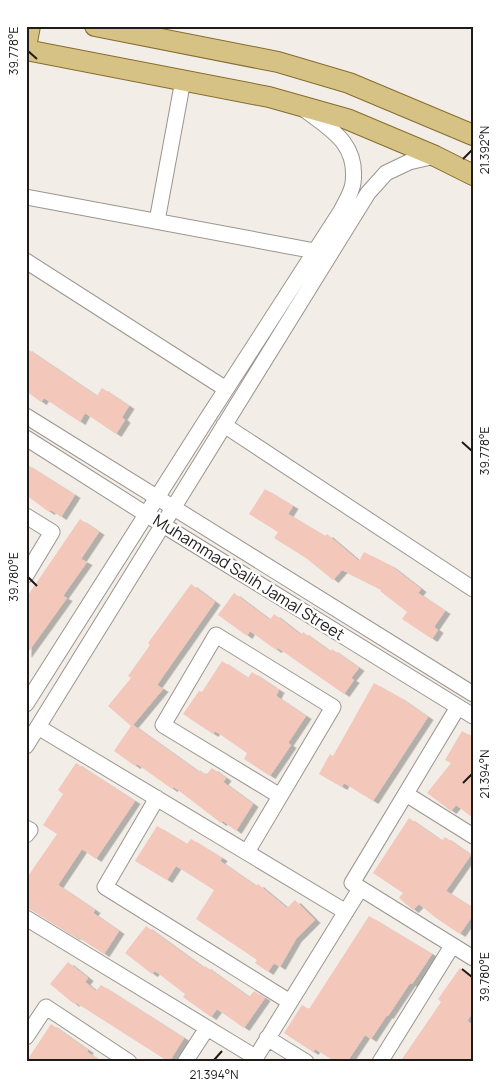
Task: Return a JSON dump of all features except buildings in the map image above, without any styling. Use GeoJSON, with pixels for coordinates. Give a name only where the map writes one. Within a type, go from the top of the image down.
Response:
{"type":"FeatureCollection","features":[{"type":"Feature","properties":{"kind":"main road"},"geometry":{"type":"LineString","coordinates":[[30,26],[26,48],[269,97],[298,105],[347,119],[435,156],[473,175]]}},
{"type":"Feature","properties":{"kind":"main road"},"geometry":{"type":"LineString","coordinates":[[95,26],[278,62],[349,82],[473,135]]}},
{"type":"Feature","properties":{"kind":"street"},"geometry":{"type":"LineString","coordinates":[[157,222],[183,80]]}},
{"type":"Feature","properties":{"kind":"street"},"geometry":{"type":"LineString","coordinates":[[26,704],[156,498],[341,212],[353,184],[352,162],[344,142],[336,132],[298,105]]}},
{"type":"Feature","properties":{"kind":"street"},"geometry":{"type":"LineString","coordinates":[[26,746],[368,193],[386,173],[409,162],[435,156]]}},
{"type":"Feature","properties":{"kind":"street"},"geometry":{"type":"LineString","coordinates":[[26,197],[315,251]]}},
{"type":"Feature","properties":{"kind":"street"},"geometry":{"type":"LineString","coordinates":[[26,261],[226,389]]}},
{"type":"Feature","properties":{"kind":"street","name":"Muhammad Salih Jamal Street"},"geometry":{"type":"LineString","coordinates":[[26,416],[473,694]]}},
{"type":"Feature","properties":{"kind":"street"},"geometry":{"type":"LineString","coordinates":[[224,425],[473,589]]}},
{"type":"Feature","properties":{"kind":"street","name":"Muhammad Salih Jamal Street"},"geometry":{"type":"LineString","coordinates":[[26,438],[163,525],[473,716]]}},
{"type":"Feature","properties":{"kind":"street"},"geometry":{"type":"LineString","coordinates":[[26,516],[52,532],[26,575]]}},
{"type":"Feature","properties":{"kind":"street"},"geometry":{"type":"LineString","coordinates":[[247,852],[333,707],[216,635],[163,725],[280,796]]}},
{"type":"Feature","properties":{"kind":"street"},"geometry":{"type":"LineString","coordinates":[[458,707],[352,884],[452,946],[471,954]]}},
{"type":"Feature","properties":{"kind":"street"},"geometry":{"type":"LineString","coordinates":[[38,727],[346,912]]}},
{"type":"Feature","properties":{"kind":"street"},"geometry":{"type":"LineString","coordinates":[[406,794],[473,836]]}},
{"type":"Feature","properties":{"kind":"street"},"geometry":{"type":"LineString","coordinates":[[157,798],[105,887],[290,1002]]}},
{"type":"Feature","properties":{"kind":"street"},"geometry":{"type":"LineString","coordinates":[[26,828],[30,830],[26,835]]}},
{"type":"Feature","properties":{"kind":"street"},"geometry":{"type":"LineString","coordinates":[[26,918],[207,1028],[254,1060],[360,889]]}},
{"type":"Feature","properties":{"kind":"street"},"geometry":{"type":"LineString","coordinates":[[380,1062],[452,946]]}},
{"type":"Feature","properties":{"kind":"street"},"geometry":{"type":"LineString","coordinates":[[26,1037],[46,1007],[130,1062]]}},
{"type":"Feature","properties":{"kind":"street"},"geometry":{"type":"LineString","coordinates":[[185,1062],[207,1028]]}},
{"type":"Feature","properties":{"kind":"street"},"geometry":{"type":"LineString","coordinates":[[268,1038],[306,1062]]}}]}
